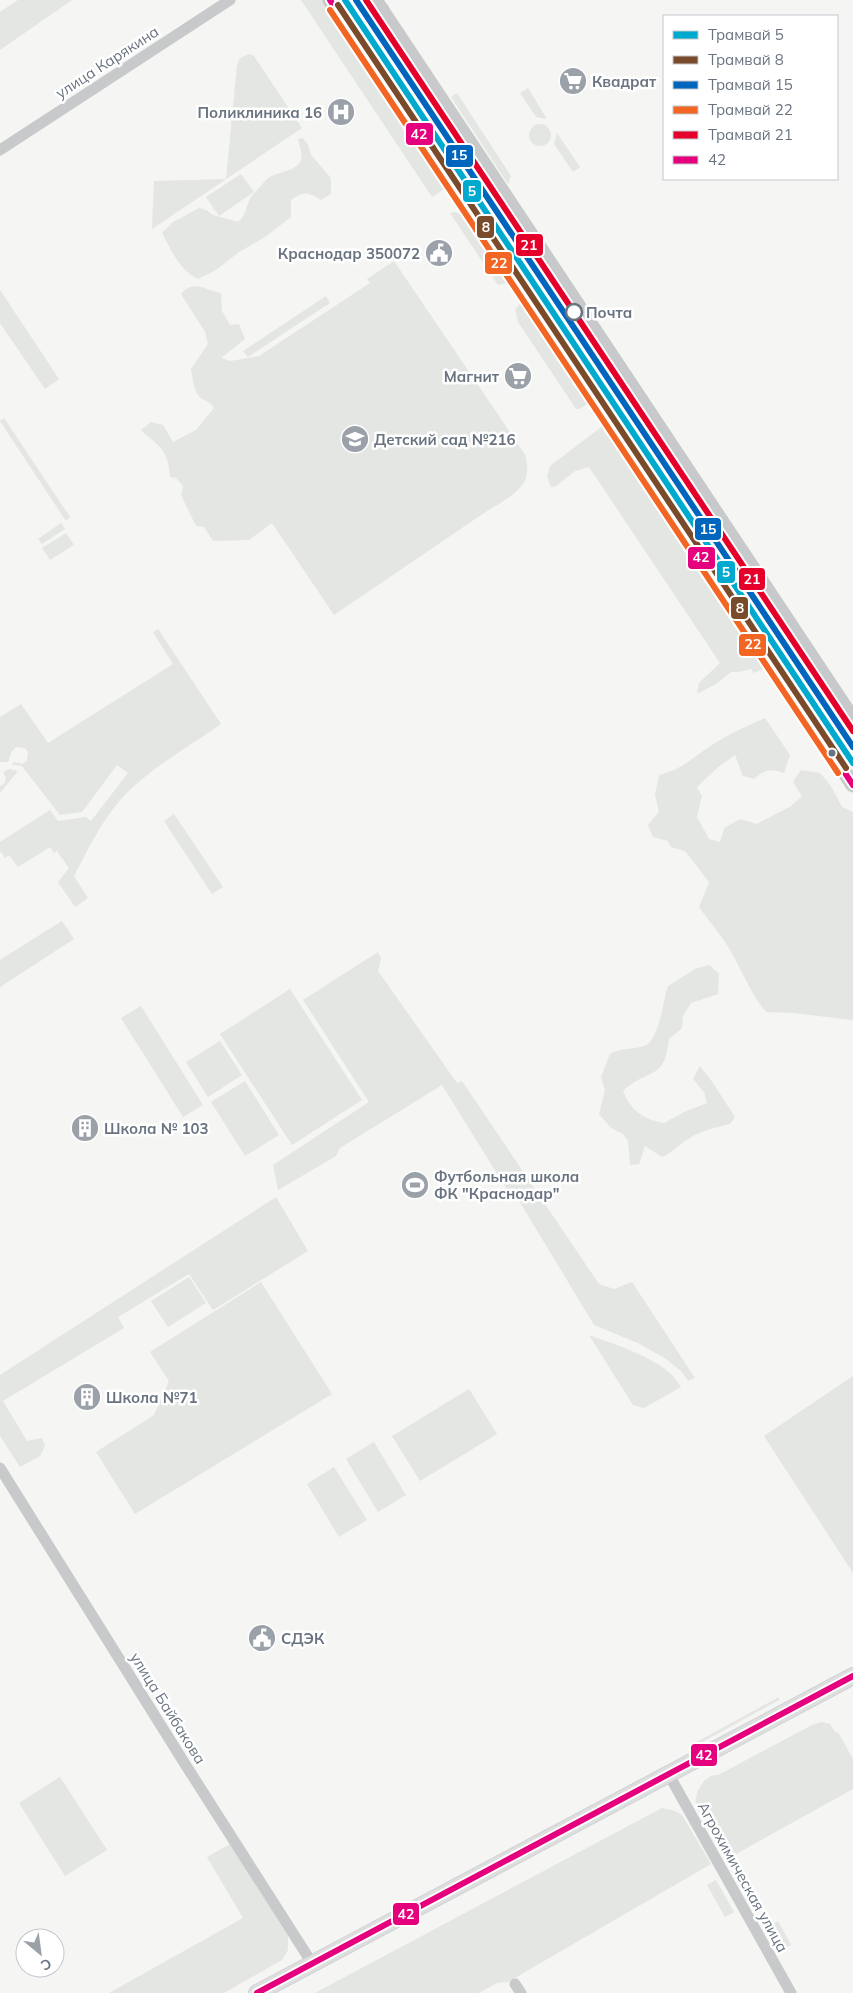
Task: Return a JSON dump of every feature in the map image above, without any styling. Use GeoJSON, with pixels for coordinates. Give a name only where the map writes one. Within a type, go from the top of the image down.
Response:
{"type":"FeatureCollection","features":[{"type":"Feature","properties":{"kind":"main road"},"geometry":{"type":"LineString","coordinates":[[257,1993],[853,1676]]}},
{"type":"Feature","properties":{"kind":"street","name":"улица Карякина"},"geometry":{"type":"LineString","coordinates":[[0,150],[230,0]]}},
{"type":"Feature","properties":{"kind":"street"},"geometry":{"type":"LineString","coordinates":[[330,0],[853,785]]}},
{"type":"Feature","properties":{"kind":"street"},"geometry":{"type":"LineString","coordinates":[[350,30],[378,5],[853,719]]}},
{"type":"Feature","properties":{"kind":"street"},"geometry":{"type":"LineString","coordinates":[[366,53],[397,33]]}},
{"type":"Feature","properties":{"kind":"street"},"geometry":{"type":"LineString","coordinates":[[594,396],[625,376]]}},
{"type":"Feature","properties":{"kind":"street"},"geometry":{"type":"LineString","coordinates":[[609,419],[640,399]]}},
{"type":"Feature","properties":{"kind":"street","name":"улица Байбакова"},"geometry":{"type":"LineString","coordinates":[[0,1468],[312,1963]]}},
{"type":"Feature","properties":{"kind":"street","name":"Агрохимическая улица"},"geometry":{"type":"LineString","coordinates":[[669,1775],[791,1993]]}},
{"type":"Feature","properties":{"kind":"shaded area"},"geometry":{"type":"Polygon","coordinates":[[[18,0],[72,0],[0,50],[0,12],[18,0]]]}},
{"type":"Feature","properties":{"kind":"shaded area"},"geometry":{"type":"Polygon","coordinates":[[[301,0],[325,0],[449,186],[432,197],[301,0]]]}},
{"type":"Feature","properties":{"kind":"shaded area"},"geometry":{"type":"Polygon","coordinates":[[[249,54],[254,56],[302,128],[152,229],[154,181],[226,179],[237,65],[240,58],[249,54]]]}},
{"type":"Feature","properties":{"kind":"shaded area"},"geometry":{"type":"Polygon","coordinates":[[[528,88],[547,119],[536,117],[520,93],[528,88]]]}},
{"type":"Feature","properties":{"kind":"shaded area"},"geometry":{"type":"Polygon","coordinates":[[[457,93],[511,176],[508,184],[451,97],[457,93]]]}},
{"type":"Feature","properties":{"kind":"shaded area"},"geometry":{"type":"Polygon","coordinates":[[[536,124],[544,124],[551,131],[551,139],[544,146],[536,146],[529,139],[529,131],[536,124]]]}},
{"type":"Feature","properties":{"kind":"shaded area"},"geometry":{"type":"Polygon","coordinates":[[[557,133],[580,167],[573,172],[554,144],[557,133]]]}},
{"type":"Feature","properties":{"kind":"shaded area"},"geometry":{"type":"Polygon","coordinates":[[[303,138],[308,145],[311,155],[331,178],[331,194],[321,200],[313,195],[306,194],[296,197],[291,200],[291,217],[216,270],[198,279],[186,271],[162,233],[173,222],[199,208],[213,215],[238,222],[244,215],[250,199],[266,180],[297,166],[301,159],[298,139],[303,138]]]}},
{"type":"Feature","properties":{"kind":"shaded area"},"geometry":{"type":"Polygon","coordinates":[[[241,174],[254,192],[219,216],[206,197],[241,174]]]}},
{"type":"Feature","properties":{"kind":"shaded area"},"geometry":{"type":"Polygon","coordinates":[[[455,212],[468,216],[512,282],[498,285],[450,213],[455,212]]]}},
{"type":"Feature","properties":{"kind":"shaded area","name":"Детский сад №216"},"geometry":{"type":"Polygon","coordinates":[[[394,261],[526,456],[526,479],[505,500],[334,615],[272,523],[249,540],[213,541],[204,527],[196,526],[181,495],[183,486],[176,478],[170,477],[168,463],[163,451],[141,430],[151,422],[163,425],[173,442],[196,430],[214,408],[199,396],[194,385],[191,369],[208,344],[205,332],[181,294],[190,287],[195,286],[221,293],[222,311],[230,325],[239,324],[245,339],[221,358],[231,361],[259,356],[370,283],[367,279],[394,261]]]}},
{"type":"Feature","properties":{"kind":"shaded area"},"geometry":{"type":"Polygon","coordinates":[[[0,290],[59,379],[45,389],[0,323],[0,290]]]}},
{"type":"Feature","properties":{"kind":"shaded area"},"geometry":{"type":"Polygon","coordinates":[[[326,296],[330,303],[248,357],[243,351],[326,296]]]}},
{"type":"Feature","properties":{"kind":"shaded area"},"geometry":{"type":"Polygon","coordinates":[[[524,299],[590,399],[589,403],[579,409],[576,409],[518,322],[515,310],[524,299]]]}},
{"type":"Feature","properties":{"kind":"shaded area"},"geometry":{"type":"Polygon","coordinates":[[[4,418],[70,517],[66,521],[0,421],[4,418]]]}},
{"type":"Feature","properties":{"kind":"shaded area"},"geometry":{"type":"Polygon","coordinates":[[[604,425],[707,576],[764,669],[753,673],[752,669],[731,672],[716,684],[697,694],[699,683],[720,663],[589,467],[575,471],[556,486],[551,487],[547,477],[550,466],[604,425]]]}},
{"type":"Feature","properties":{"kind":"shaded area"},"geometry":{"type":"Polygon","coordinates":[[[61,523],[65,529],[42,544],[38,539],[61,523]]]}},
{"type":"Feature","properties":{"kind":"shaded area"},"geometry":{"type":"Polygon","coordinates":[[[66,533],[74,545],[50,560],[42,548],[66,533]]]}},
{"type":"Feature","properties":{"kind":"shaded area"},"geometry":{"type":"Polygon","coordinates":[[[158,629],[221,724],[169,759],[122,798],[96,835],[74,876],[88,898],[75,907],[58,882],[69,868],[57,851],[54,853],[50,847],[18,867],[9,855],[5,858],[0,851],[0,842],[50,810],[58,821],[86,817],[91,821],[128,773],[117,765],[82,812],[60,815],[22,766],[12,765],[14,762],[22,764],[27,761],[28,752],[25,748],[16,747],[12,751],[8,762],[0,762],[0,717],[21,704],[48,743],[173,664],[153,632],[158,629]]]}},
{"type":"Feature","properties":{"kind":"shaded area"},"geometry":{"type":"Polygon","coordinates":[[[765,718],[790,755],[784,773],[768,771],[754,779],[743,776],[735,755],[717,768],[697,787],[702,796],[697,817],[709,839],[720,842],[724,828],[740,819],[757,824],[791,806],[802,796],[793,782],[801,770],[820,773],[831,786],[842,807],[853,812],[853,1020],[766,1012],[721,935],[699,907],[709,882],[685,851],[671,847],[668,841],[653,837],[648,825],[659,812],[655,795],[659,775],[679,767],[720,740],[765,718]]]}},
{"type":"Feature","properties":{"kind":"shaded area"},"geometry":{"type":"Polygon","coordinates":[[[9,769],[18,771],[0,793],[0,786],[4,784],[6,778],[3,772],[9,769]]]}},
{"type":"Feature","properties":{"kind":"shaded area"},"geometry":{"type":"Polygon","coordinates":[[[174,814],[223,887],[212,894],[164,821],[174,814]]]}},
{"type":"Feature","properties":{"kind":"shaded area"},"geometry":{"type":"Polygon","coordinates":[[[62,921],[74,939],[0,987],[0,960],[62,921]]]}},
{"type":"Feature","properties":{"kind":"shaded area"},"geometry":{"type":"Polygon","coordinates":[[[378,952],[381,959],[378,971],[457,1083],[462,1081],[599,1284],[614,1289],[632,1282],[695,1378],[688,1381],[682,1372],[666,1359],[640,1344],[594,1325],[518,1199],[514,1201],[442,1085],[340,1148],[336,1156],[278,1190],[273,1165],[369,1102],[303,1000],[378,952]]]}},
{"type":"Feature","properties":{"kind":"shaded area"},"geometry":{"type":"Polygon","coordinates":[[[709,965],[719,974],[718,994],[691,1003],[683,1016],[682,1028],[669,1039],[667,1053],[659,1068],[623,1091],[630,1104],[639,1113],[664,1123],[684,1112],[707,1103],[704,1092],[693,1079],[700,1066],[735,1117],[730,1124],[696,1135],[662,1157],[645,1146],[639,1164],[630,1165],[628,1141],[623,1134],[611,1128],[599,1114],[605,1090],[601,1077],[610,1054],[619,1050],[644,1046],[649,1043],[660,1020],[668,986],[695,969],[709,965]]]}},
{"type":"Feature","properties":{"kind":"shaded area"},"geometry":{"type":"Polygon","coordinates":[[[290,989],[362,1100],[292,1145],[220,1034],[290,989]]]}},
{"type":"Feature","properties":{"kind":"shaded area"},"geometry":{"type":"Polygon","coordinates":[[[141,1006],[203,1105],[183,1117],[121,1018],[141,1006]]]}},
{"type":"Feature","properties":{"kind":"shaded area"},"geometry":{"type":"Polygon","coordinates":[[[220,1041],[242,1075],[208,1097],[186,1062],[220,1041]]]}},
{"type":"Feature","properties":{"kind":"shaded area"},"geometry":{"type":"Polygon","coordinates":[[[245,1081],[279,1135],[245,1156],[211,1102],[245,1081]]]}},
{"type":"Feature","properties":{"kind":"shaded area"},"geometry":{"type":"Polygon","coordinates":[[[276,1197],[308,1251],[213,1310],[189,1274],[118,1317],[124,1328],[3,1401],[27,1441],[42,1438],[45,1446],[40,1456],[20,1467],[0,1436],[0,1375],[276,1197]]]}},
{"type":"Feature","properties":{"kind":"shaded area"},"geometry":{"type":"Polygon","coordinates":[[[189,1277],[206,1303],[168,1327],[151,1301],[189,1277]]]}},
{"type":"Feature","properties":{"kind":"shaded area"},"geometry":{"type":"Polygon","coordinates":[[[261,1282],[332,1394],[135,1514],[96,1452],[154,1415],[169,1381],[150,1352],[261,1282]]]}},
{"type":"Feature","properties":{"kind":"shaded area"},"geometry":{"type":"Polygon","coordinates":[[[589,1335],[653,1361],[674,1377],[681,1387],[644,1408],[633,1405],[589,1335]]]}},
{"type":"Feature","properties":{"kind":"shaded area"},"geometry":{"type":"Polygon","coordinates":[[[853,1376],[853,1573],[764,1436],[853,1376]]]}},
{"type":"Feature","properties":{"kind":"shaded area"},"geometry":{"type":"Polygon","coordinates":[[[469,1389],[497,1434],[420,1481],[392,1436],[469,1389]]]}},
{"type":"Feature","properties":{"kind":"shaded area"},"geometry":{"type":"Polygon","coordinates":[[[374,1442],[406,1495],[378,1512],[346,1459],[374,1442]]]}},
{"type":"Feature","properties":{"kind":"shaded area"},"geometry":{"type":"Polygon","coordinates":[[[334,1467],[367,1520],[339,1537],[307,1484],[334,1467]]]}},
{"type":"Feature","properties":{"kind":"shaded area"},"geometry":{"type":"Polygon","coordinates":[[[779,1697],[779,1700],[695,1746],[691,1745],[779,1697]]]}},
{"type":"Feature","properties":{"kind":"shaded area"},"geometry":{"type":"Polygon","coordinates":[[[821,1722],[830,1724],[836,1733],[838,1732],[853,1759],[853,1789],[727,1859],[696,1805],[698,1790],[701,1785],[708,1778],[718,1775],[821,1722]]]}},
{"type":"Feature","properties":{"kind":"shaded area"},"geometry":{"type":"Polygon","coordinates":[[[60,1777],[107,1850],[65,1876],[19,1803],[60,1777]]]}},
{"type":"Feature","properties":{"kind":"shaded area"},"geometry":{"type":"Polygon","coordinates":[[[662,1808],[682,1815],[711,1864],[508,1982],[497,1983],[479,1993],[315,1993],[662,1808]]]}},
{"type":"Feature","properties":{"kind":"shaded area"},"geometry":{"type":"Polygon","coordinates":[[[230,1844],[288,1936],[288,1950],[282,1960],[224,1993],[109,1993],[243,1918],[207,1857],[230,1844]]]}},
{"type":"Feature","properties":{"kind":"shaded area"},"geometry":{"type":"Polygon","coordinates":[[[716,1880],[734,1912],[725,1917],[707,1885],[716,1880]]]}},
{"type":"Feature","properties":{"kind":"shaded area"},"geometry":{"type":"Polygon","coordinates":[[[778,1921],[791,1945],[783,1949],[778,1947],[767,1928],[778,1921]]]}},
{"type":"Feature","properties":{"kind":"tram line","name":"5"},"geometry":{"type":"LineString","coordinates":[[345,0],[853,763]]}},
{"type":"Feature","properties":{"kind":"tram line","name":"15"},"geometry":{"type":"LineString","coordinates":[[356,0],[853,747]]}},
{"type":"Feature","properties":{"kind":"tram line","name":"21"},"geometry":{"type":"LineString","coordinates":[[366,0],[853,731]]}},
{"type":"Feature","properties":{"kind":"tram line","name":"8"},"geometry":{"type":"LineString","coordinates":[[338,5],[846,768]]}},
{"type":"Feature","properties":{"kind":"tram line","name":"22"},"geometry":{"type":"LineString","coordinates":[[330,10],[838,773]]}},
{"type":"Feature","properties":{"kind":"transit line","name":"42"},"geometry":{"type":"LineString","coordinates":[[330,0],[853,785]]}},
{"type":"Feature","properties":{"kind":"transit line","name":"42"},"geometry":{"type":"LineString","coordinates":[[257,1993],[853,1676]]}},
{"type":"Feature","properties":{"kind":"place","name":"Квадрат"},"geometry":{"type":"Point","coordinates":[573,81]}},
{"type":"Feature","properties":{"kind":"place","name":"Поликлиника 16"},"geometry":{"type":"Point","coordinates":[341,112]}},
{"type":"Feature","properties":{"kind":"place","name":"Краснодар 350072"},"geometry":{"type":"Point","coordinates":[439,253]}},
{"type":"Feature","properties":{"kind":"place","name":"Почта"},"geometry":{"type":"Point","coordinates":[574,312]}},
{"type":"Feature","properties":{"kind":"place","name":"Магнит"},"geometry":{"type":"Point","coordinates":[518,376]}},
{"type":"Feature","properties":{"kind":"place","name":"Детский сад №216"},"geometry":{"type":"Point","coordinates":[355,439]}},
{"type":"Feature","properties":{"kind":"place","name":"Школа № 103"},"geometry":{"type":"Point","coordinates":[85,1128]}},
{"type":"Feature","properties":{"kind":"place","name":"Футбольная школа ФК \"Краснодар\""},"geometry":{"type":"Point","coordinates":[415,1185]}},
{"type":"Feature","properties":{"kind":"place","name":"Школа №71"},"geometry":{"type":"Point","coordinates":[87,1397]}},
{"type":"Feature","properties":{"kind":"place","name":"СДЭК"},"geometry":{"type":"Point","coordinates":[262,1638]}}]}
